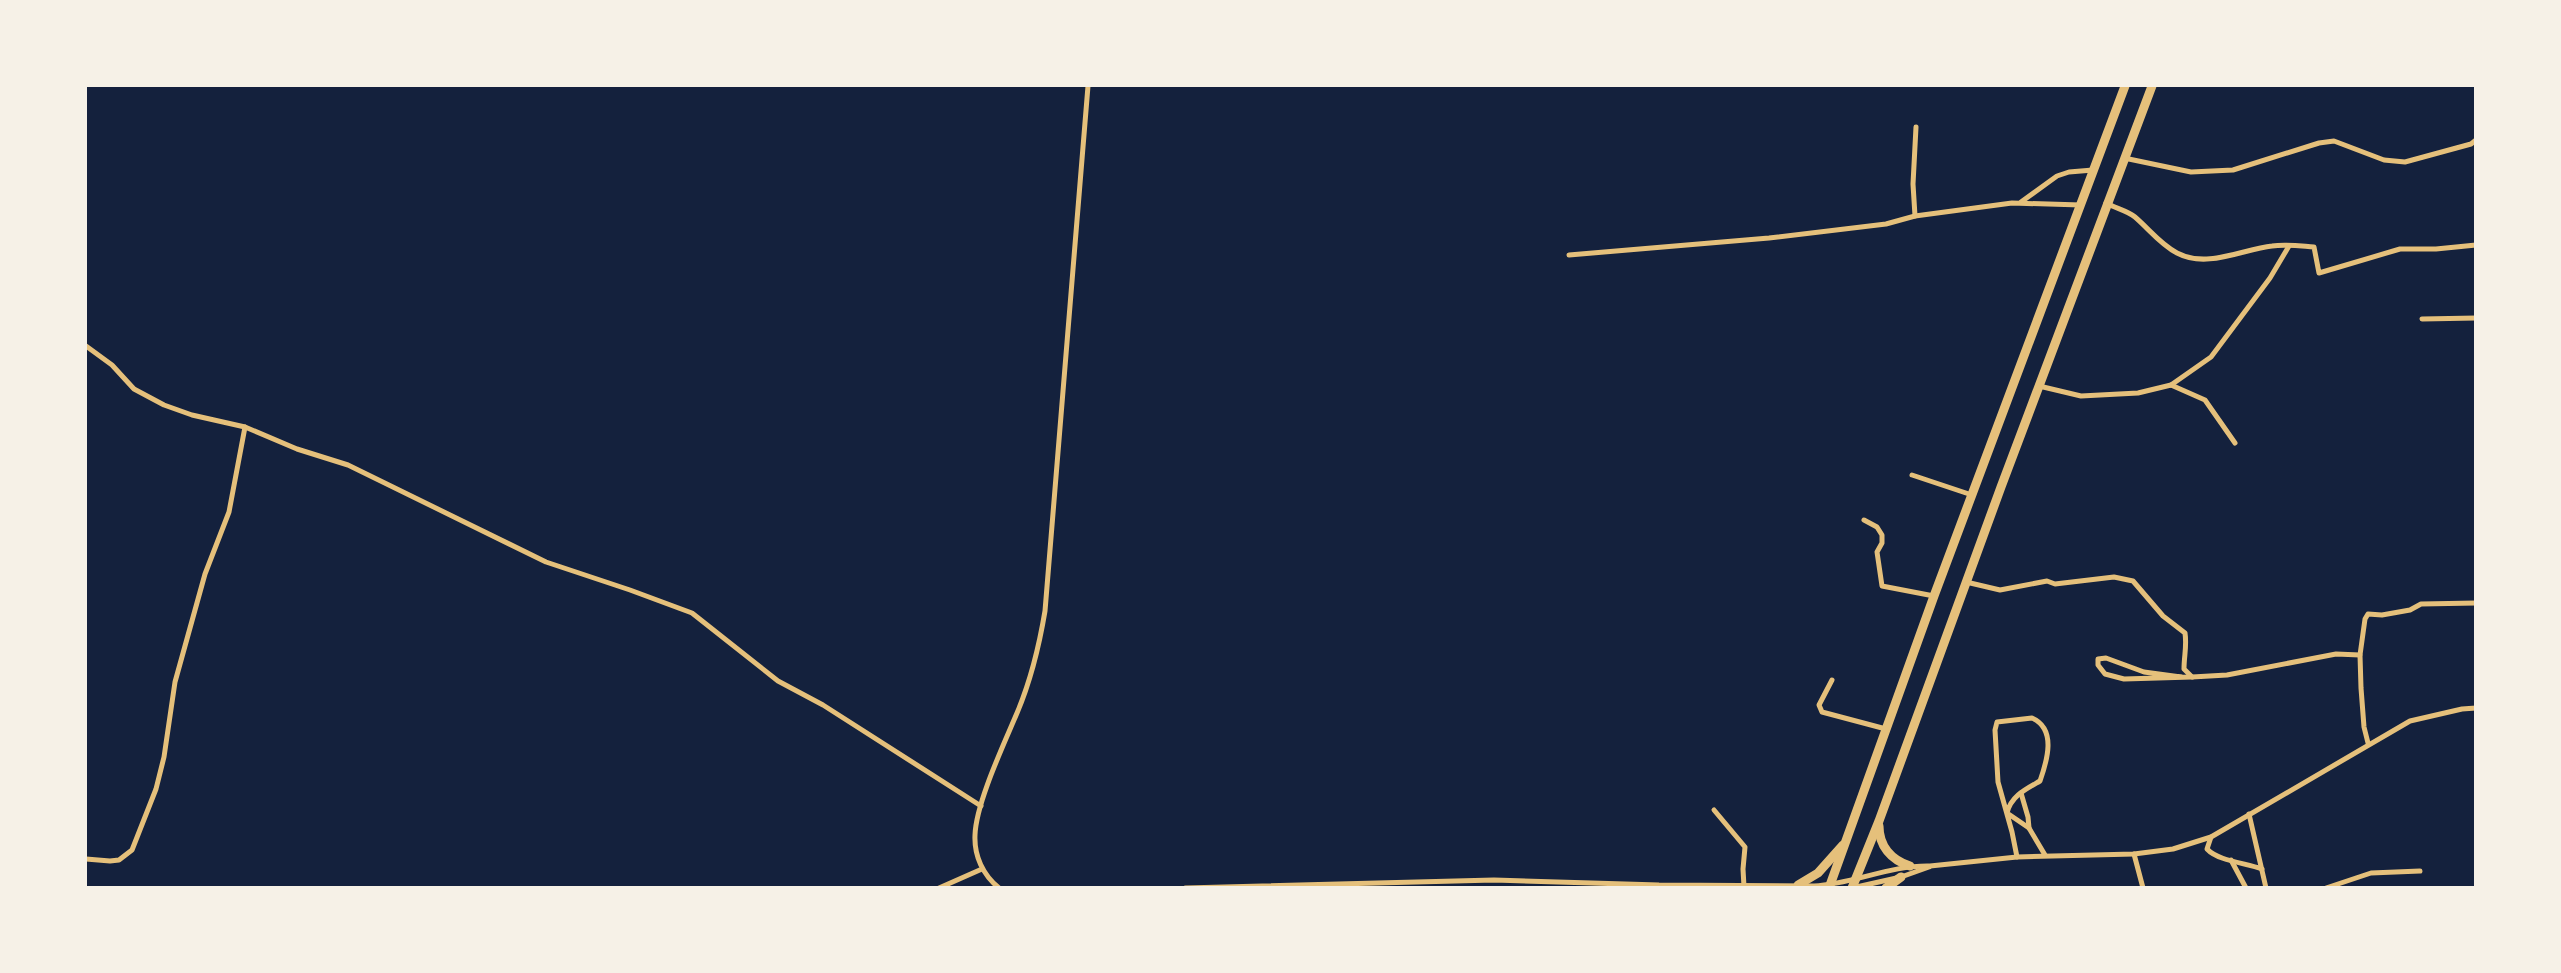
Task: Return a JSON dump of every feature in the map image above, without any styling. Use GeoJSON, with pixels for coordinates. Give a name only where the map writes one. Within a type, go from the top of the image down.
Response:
{"type":"FeatureCollection","features":[{"type":"Feature","properties":{"kind":"highway"},"geometry":{"type":"LineString","coordinates":[[1830,886],[1934,596],[2125,86]]}},
{"type":"Feature","properties":{"kind":"highway"},"geometry":{"type":"LineString","coordinates":[[1852,888],[1880,821],[2038,386],[2152,86]]}},
{"type":"Feature","properties":{"kind":"highway"},"geometry":{"type":"LineString","coordinates":[[1880,821],[1880,838],[1888,853],[1910,866]]}},
{"type":"Feature","properties":{"kind":"highway"},"geometry":{"type":"LineString","coordinates":[[1798,885],[1818,873],[1846,841]]}},
{"type":"Feature","properties":{"kind":"highway"},"geometry":{"type":"LineString","coordinates":[[1886,888],[1901,877]]}},
{"type":"Feature","properties":{"kind":"street"},"geometry":{"type":"LineString","coordinates":[[999,888],[982,869],[977,858],[975,834],[981,806],[1027,688],[1037,654],[1045,611],[1088,86]]}},
{"type":"Feature","properties":{"kind":"street"},"geometry":{"type":"LineString","coordinates":[[1915,216],[1913,184],[1916,127]]}},
{"type":"Feature","properties":{"kind":"street"},"geometry":{"type":"LineString","coordinates":[[2124,158],[2191,172],[2233,170],[2319,143],[2334,141],[2384,160],[2405,162],[2475,140]]}},
{"type":"Feature","properties":{"kind":"street"},"geometry":{"type":"LineString","coordinates":[[2021,202],[2058,176],[2069,172],[2093,170]]}},
{"type":"Feature","properties":{"kind":"street"},"geometry":{"type":"LineString","coordinates":[[1569,255],[1769,238],[1886,224],[1915,216],[2021,202],[2081,205]]}},
{"type":"Feature","properties":{"kind":"street"},"geometry":{"type":"LineString","coordinates":[[2106,203],[2134,216],[2152,236],[2178,254],[2187,257],[2230,256],[2271,246],[2314,247],[2319,273],[2400,249],[2422,247],[2436,249],[2475,245]]}},
{"type":"Feature","properties":{"kind":"street"},"geometry":{"type":"LineString","coordinates":[[2038,386],[2081,396],[2138,393],[2171,385],[2211,357],[2270,278],[2289,246]]}},
{"type":"Feature","properties":{"kind":"street"},"geometry":{"type":"LineString","coordinates":[[2422,319],[2475,318]]}},
{"type":"Feature","properties":{"kind":"street"},"geometry":{"type":"LineString","coordinates":[[86,346],[112,365],[134,389],[155,400],[192,415],[245,427],[297,449],[365,472],[538,559],[692,613],[778,681],[823,705],[981,806]]}},
{"type":"Feature","properties":{"kind":"street"},"geometry":{"type":"LineString","coordinates":[[2171,385],[2205,400],[2235,443]]}},
{"type":"Feature","properties":{"kind":"street"},"geometry":{"type":"LineString","coordinates":[[86,859],[118,860],[132,850],[153,798],[164,757],[175,682],[205,574],[229,512],[245,427]]}},
{"type":"Feature","properties":{"kind":"street"},"geometry":{"type":"LineString","coordinates":[[1912,475],[1972,495]]}},
{"type":"Feature","properties":{"kind":"street"},"geometry":{"type":"LineString","coordinates":[[1864,520],[1877,527],[1882,535],[1882,543],[1877,552],[1882,586],[1934,596]]}},
{"type":"Feature","properties":{"kind":"street"},"geometry":{"type":"LineString","coordinates":[[1966,582],[2000,590],[2047,580],[2055,584],[2114,577],[2133,580],[2163,616],[2185,633],[2187,645],[2183,654],[2184,669],[2192,677]]}},
{"type":"Feature","properties":{"kind":"street"},"geometry":{"type":"LineString","coordinates":[[2368,743],[2364,726],[2360,655],[2365,619],[2368,614],[2382,615],[2410,610],[2421,604],[2475,603]]}},
{"type":"Feature","properties":{"kind":"street"},"geometry":{"type":"LineString","coordinates":[[2181,677],[2144,672],[2106,658],[2098,659],[2098,665],[2104,674],[2124,679],[2192,677],[2227,675],[2336,654],[2360,655]]}},
{"type":"Feature","properties":{"kind":"street"},"geometry":{"type":"LineString","coordinates":[[1832,680],[1820,705],[1822,712],[1888,729]]}},
{"type":"Feature","properties":{"kind":"street"},"geometry":{"type":"LineString","coordinates":[[1185,888],[1494,880],[1744,887],[1830,886],[1910,866],[2045,855],[2134,854],[2173,849],[2211,837],[2312,780],[2368,743],[2410,721],[2475,708]]}},
{"type":"Feature","properties":{"kind":"street"},"geometry":{"type":"LineString","coordinates":[[2007,813],[2009,804],[2040,781],[2047,760],[2048,740],[2043,726],[2032,718],[1997,722],[1995,730],[1998,782],[2017,857]]}},
{"type":"Feature","properties":{"kind":"street"},"geometry":{"type":"LineString","coordinates":[[2021,793],[2029,828]]}},
{"type":"Feature","properties":{"kind":"street"},"geometry":{"type":"LineString","coordinates":[[1714,810],[1745,847],[1744,887]]}},
{"type":"Feature","properties":{"kind":"street"},"geometry":{"type":"LineString","coordinates":[[2007,813],[2029,828],[2045,855]]}},
{"type":"Feature","properties":{"kind":"street"},"geometry":{"type":"LineString","coordinates":[[2249,814],[2266,888]]}},
{"type":"Feature","properties":{"kind":"street"},"geometry":{"type":"LineString","coordinates":[[2211,837],[2207,849],[2212,854],[2262,869]]}},
{"type":"Feature","properties":{"kind":"street"},"geometry":{"type":"LineString","coordinates":[[2134,854],[2143,888]]}},
{"type":"Feature","properties":{"kind":"street"},"geometry":{"type":"LineString","coordinates":[[2231,860],[2246,888]]}},
{"type":"Feature","properties":{"kind":"street"},"geometry":{"type":"LineString","coordinates":[[1852,888],[1901,877],[1930,866]]}},
{"type":"Feature","properties":{"kind":"street"},"geometry":{"type":"LineString","coordinates":[[939,888],[982,869]]}},
{"type":"Feature","properties":{"kind":"street"},"geometry":{"type":"LineString","coordinates":[[2326,888],[2371,873],[2420,871]]}}]}
